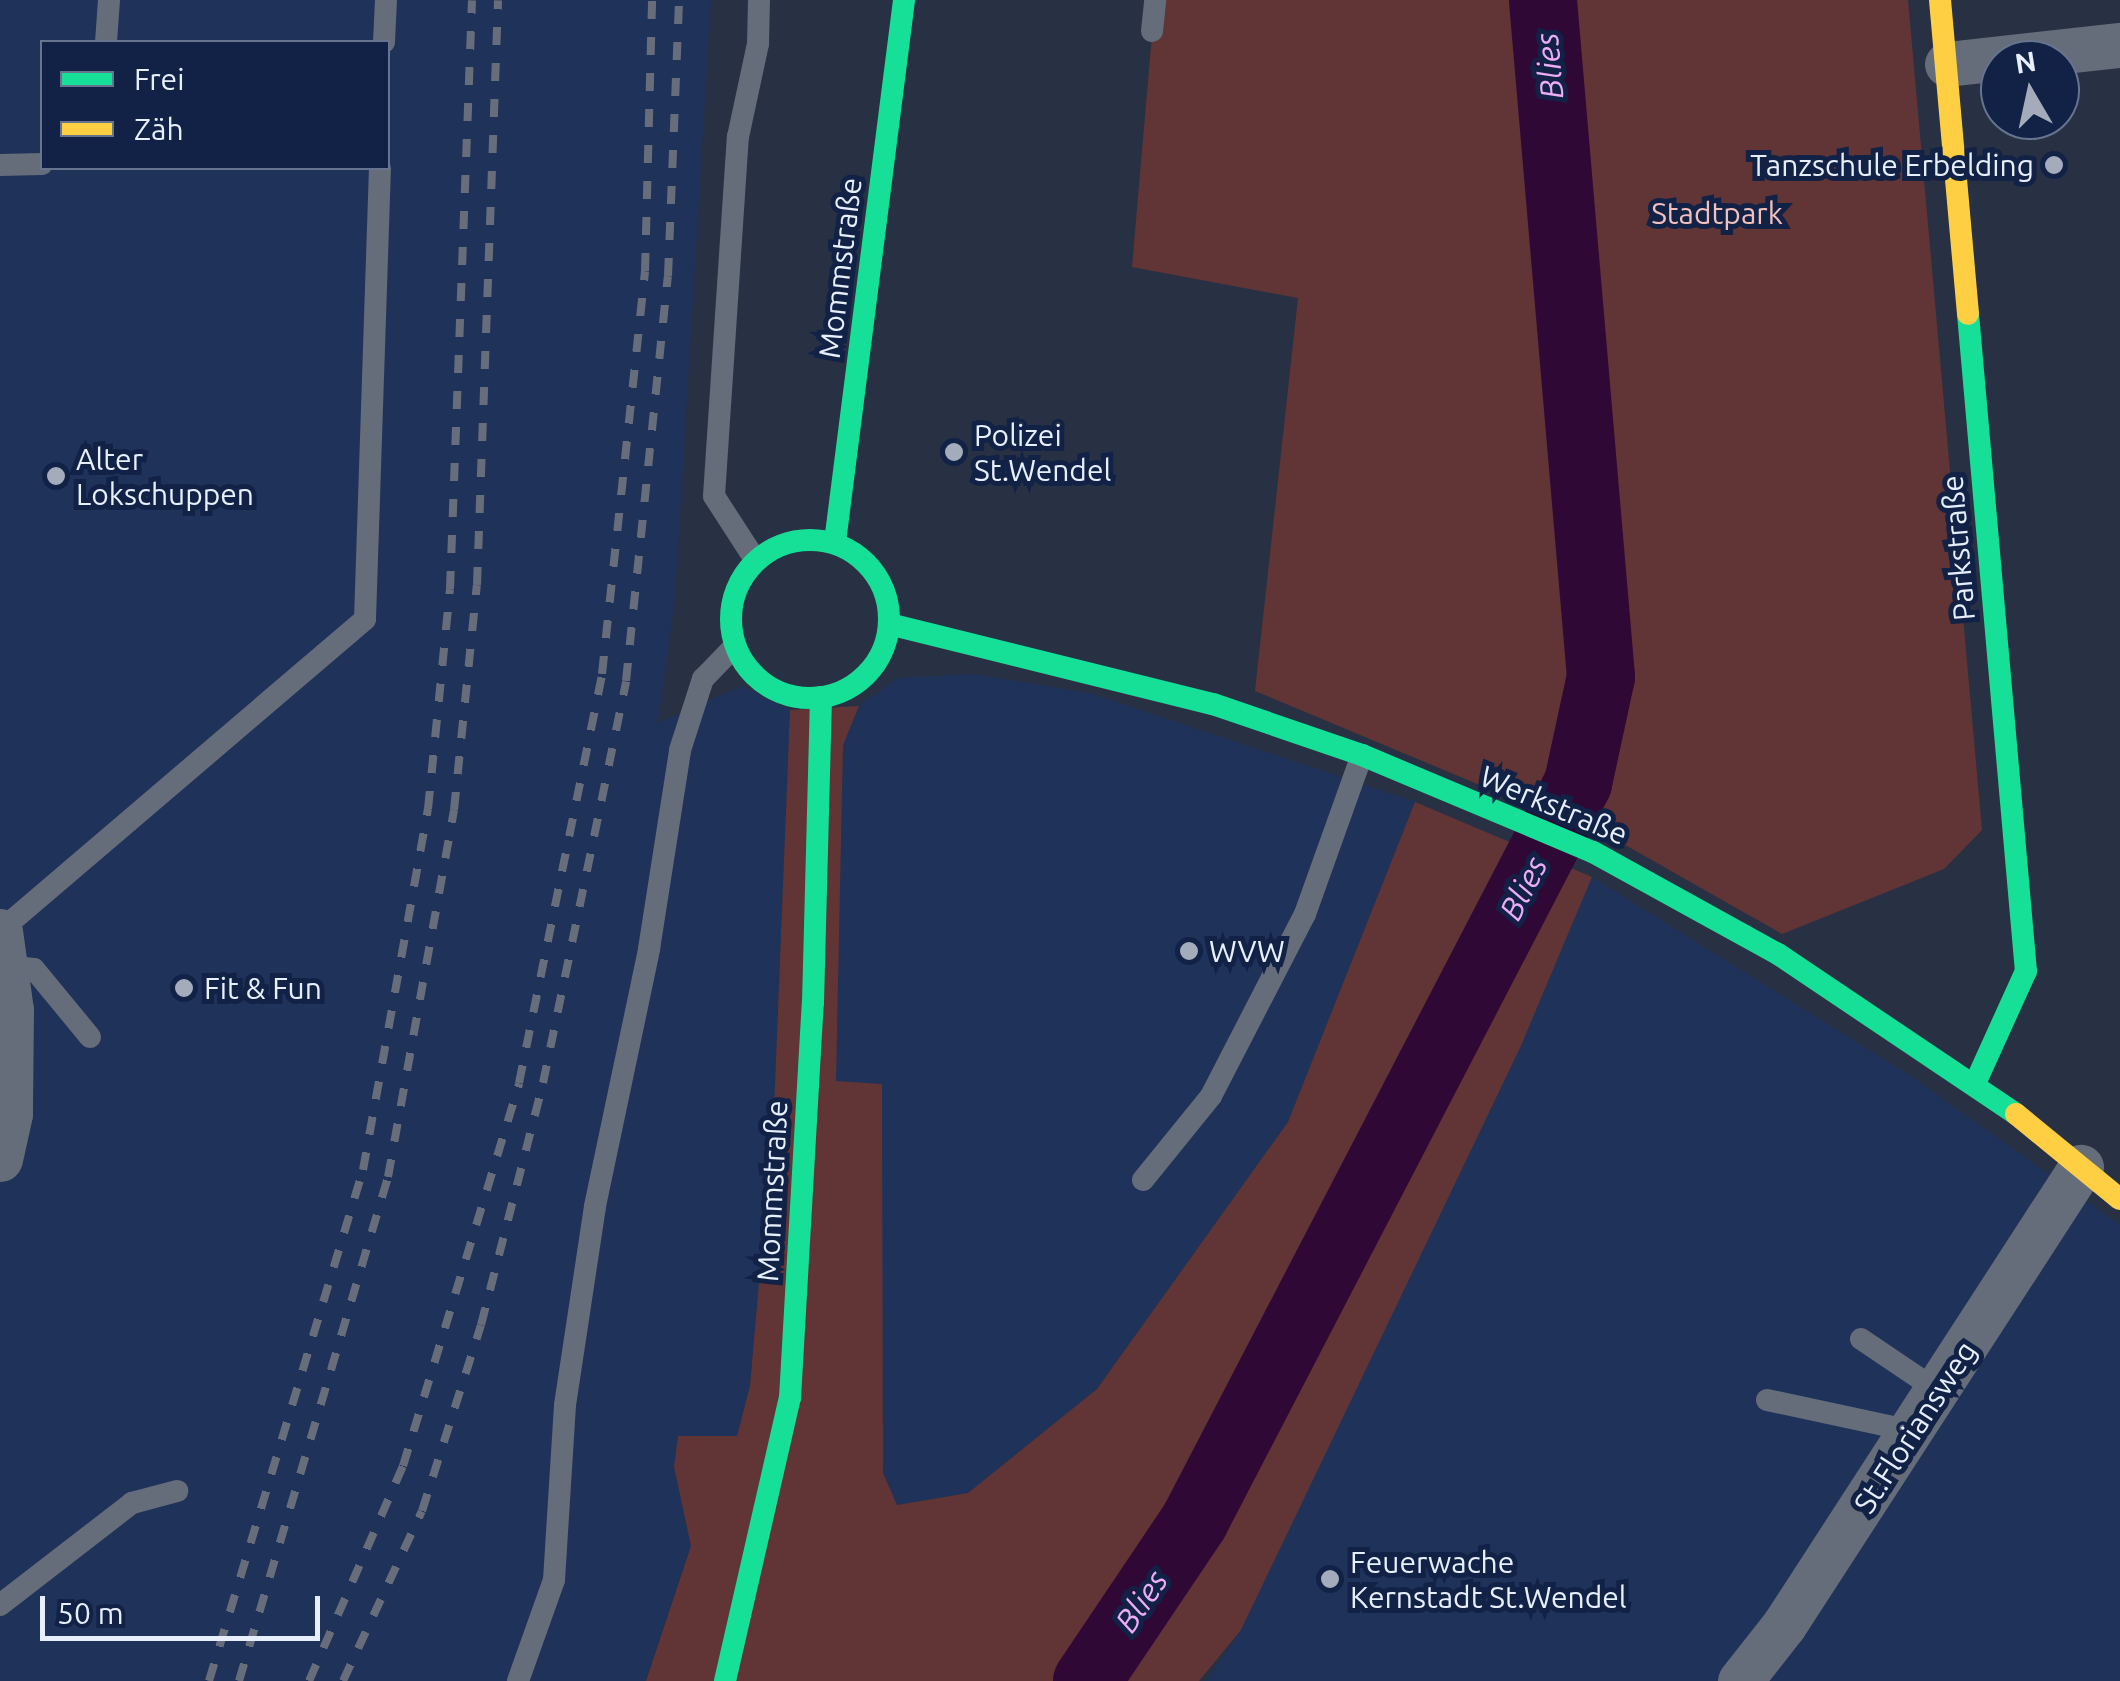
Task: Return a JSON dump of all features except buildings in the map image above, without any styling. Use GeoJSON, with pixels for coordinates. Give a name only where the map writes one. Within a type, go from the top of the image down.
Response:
{"type":"FeatureCollection","features":[{"type":"Feature","properties":{"kind":"street","name":"Mommstraße"},"geometry":{"type":"LineString","coordinates":[[835,542],[904,0]]}},
{"type":"Feature","properties":{"kind":"street","name":"Parkstraße"},"geometry":{"type":"LineString","coordinates":[[1940,0],[2026,971],[1976,1081]]}},
{"type":"Feature","properties":{"kind":"street"},"geometry":{"type":"LineString","coordinates":[[1947,64],[2120,44]]}},
{"type":"Feature","properties":{"kind":"street"},"geometry":{"type":"LineString","coordinates":[[791,542],[835,542],[875,575],[889,624],[873,667],[843,691],[821,697],[798,697],[761,682],[735,646],[734,596],[756,560],[791,542]]}},
{"type":"Feature","properties":{"kind":"street","name":"Werkstraße"},"geometry":{"type":"LineString","coordinates":[[889,624],[946,632],[1213,704],[1362,755],[1593,852],[1778,954],[1976,1081],[2120,1199]]}},
{"type":"Feature","properties":{"kind":"street","name":"Mommstraße"},"geometry":{"type":"LineString","coordinates":[[725,1681],[790,1398],[814,1003],[821,697]]}},
{"type":"Feature","properties":{"kind":"street"},"geometry":{"type":"LineString","coordinates":[[0,1159],[10,1114],[2,943]]}},
{"type":"Feature","properties":{"kind":"street","name":"St.Floriansweg"},"geometry":{"type":"LineString","coordinates":[[1740,1681],[1784,1625],[2082,1167]]}},
{"type":"Feature","properties":{"kind":"lane"},"geometry":{"type":"LineString","coordinates":[[106,40],[109,0]]}},
{"type":"Feature","properties":{"kind":"lane"},"geometry":{"type":"LineString","coordinates":[[384,40],[386,0]]}},
{"type":"Feature","properties":{"kind":"lane"},"geometry":{"type":"LineString","coordinates":[[756,560],[714,496],[738,137],[758,44],[758,0]]}},
{"type":"Feature","properties":{"kind":"lane"},"geometry":{"type":"LineString","coordinates":[[1152,31],[1155,0]]}},
{"type":"Feature","properties":{"kind":"lane"},"geometry":{"type":"LineString","coordinates":[[0,165],[40,164]]}},
{"type":"Feature","properties":{"kind":"lane"},"geometry":{"type":"LineString","coordinates":[[90,1037],[34,969],[2,943],[364,619],[380,170]]}},
{"type":"Feature","properties":{"kind":"lane"},"geometry":{"type":"LineString","coordinates":[[518,1681],[554,1580],[565,1405],[594,1206],[649,949],[680,750],[703,679],[735,646]]}},
{"type":"Feature","properties":{"kind":"lane"},"geometry":{"type":"LineString","coordinates":[[1143,1180],[1211,1096],[1305,914],[1362,755]]}},
{"type":"Feature","properties":{"kind":"lane"},"geometry":{"type":"LineString","coordinates":[[1861,1340],[1938,1391]]}},
{"type":"Feature","properties":{"kind":"lane"},"geometry":{"type":"LineString","coordinates":[[1768,1400],[1912,1431]]}},
{"type":"Feature","properties":{"kind":"lane"},"geometry":{"type":"LineString","coordinates":[[0,1605],[132,1503],[177,1491]]}},
{"type":"Feature","properties":{"kind":"shaded area"},"geometry":{"type":"Polygon","coordinates":[[[0,0],[711,0],[675,598],[658,723],[742,686],[790,710],[774,1110],[750,1386],[737,1436],[678,1436],[674,1467],[691,1546],[646,1681],[0,1681],[0,0]]]}},
{"type":"Feature","properties":{"kind":"shaded area"},"geometry":{"type":"Polygon","coordinates":[[[975,674],[1089,693],[1415,802],[1288,1122],[1097,1389],[968,1493],[897,1505],[883,1473],[881,1299],[836,1082],[843,744],[859,706],[898,678],[975,674]]]}},
{"type":"Feature","properties":{"kind":"shaded area"},"geometry":{"type":"Polygon","coordinates":[[[1592,877],[1911,1076],[2120,1225],[2120,1681],[1206,1681],[1241,1630],[1520,1048],[1592,877]]]}},
{"type":"Feature","properties":{"kind":"green space","name":"Stadtpark"},"geometry":{"type":"Polygon","coordinates":[[[1155,0],[1908,0],[1982,830],[1944,869],[1782,934],[1537,795],[1518,801],[1255,691],[1298,298],[1132,267],[1155,0]]]}},
{"type":"Feature","properties":{"kind":"green space"},"geometry":{"type":"Polygon","coordinates":[[[859,706],[843,745],[836,1081],[882,1084],[883,1473],[897,1505],[968,1493],[1097,1389],[1288,1122],[1415,802],[1592,877],[1520,1048],[1241,1630],[1199,1681],[646,1681],[691,1546],[674,1467],[678,1436],[737,1436],[750,1386],[774,1110],[790,710],[859,706]]]}},
{"type":"Feature","properties":{"kind":"waterway","name":"Blies"},"geometry":{"type":"LineString","coordinates":[[1087,1681],[1195,1520],[1578,783],[1601,677],[1543,0]]}},
{"type":"Feature","properties":{"kind":"railway"},"geometry":{"type":"LineString","coordinates":[[209,1681],[363,1170],[428,809],[450,589],[472,0]]}},
{"type":"Feature","properties":{"kind":"railway"},"geometry":{"type":"LineString","coordinates":[[239,1681],[388,1177],[454,810],[477,585],[498,0]]}},
{"type":"Feature","properties":{"kind":"railway"},"geometry":{"type":"LineString","coordinates":[[309,1681],[403,1466],[519,1083],[602,674],[645,271],[652,0]]}},
{"type":"Feature","properties":{"kind":"railway"},"geometry":{"type":"LineString","coordinates":[[343,1681],[422,1511],[481,1325],[543,1083],[626,681],[668,276],[679,0]]}},
{"type":"Feature","properties":{"kind":"traffic: fast"},"geometry":{"type":"LineString","coordinates":[[835,542],[904,0]]}},
{"type":"Feature","properties":{"kind":"traffic: fast"},"geometry":{"type":"LineString","coordinates":[[1968,314],[2026,971],[1976,1081]]}},
{"type":"Feature","properties":{"kind":"traffic: fast"},"geometry":{"type":"LineString","coordinates":[[810,540],[840,546],[866,563],[883,589],[889,619],[883,649],[866,675],[840,692],[810,698],[780,692],[754,675],[737,649],[731,619],[737,589],[754,563],[780,546],[810,540]]}},
{"type":"Feature","properties":{"kind":"traffic: fast"},"geometry":{"type":"LineString","coordinates":[[889,624],[1213,704],[1362,755],[1593,852],[1778,954],[2016,1114]]}},
{"type":"Feature","properties":{"kind":"traffic: fast"},"geometry":{"type":"LineString","coordinates":[[725,1681],[790,1398],[813,1003],[821,697]]}},
{"type":"Feature","properties":{"kind":"traffic: slow"},"geometry":{"type":"LineString","coordinates":[[1940,0],[1968,314]]}},
{"type":"Feature","properties":{"kind":"traffic: slow"},"geometry":{"type":"LineString","coordinates":[[2016,1114],[2120,1199]]}},
{"type":"Feature","properties":{"kind":"place","name":"Tanzschule Erbelding"},"geometry":{"type":"Point","coordinates":[2054,165]}},
{"type":"Feature","properties":{"kind":"place","name":"Polizei St.Wendel"},"geometry":{"type":"Point","coordinates":[954,452]}},
{"type":"Feature","properties":{"kind":"place","name":"Alter Lokschuppen"},"geometry":{"type":"Point","coordinates":[56,476]}},
{"type":"Feature","properties":{"kind":"place","name":"WVW"},"geometry":{"type":"Point","coordinates":[1189,951]}},
{"type":"Feature","properties":{"kind":"place","name":"Fit & Fun"},"geometry":{"type":"Point","coordinates":[184,988]}},
{"type":"Feature","properties":{"kind":"place","name":"Feuerwache Kernstadt St.Wendel"},"geometry":{"type":"Point","coordinates":[1330,1579]}}]}
